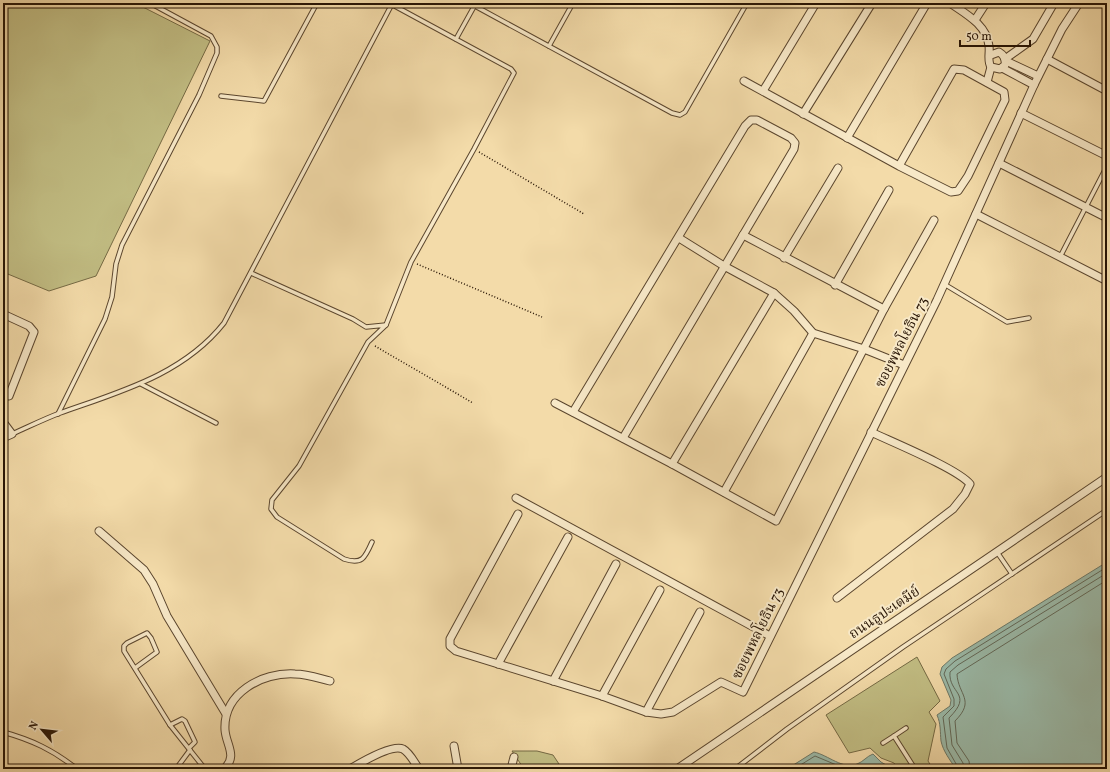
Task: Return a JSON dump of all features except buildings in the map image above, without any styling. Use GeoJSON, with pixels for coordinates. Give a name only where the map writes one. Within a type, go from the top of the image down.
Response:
{"type":"FeatureCollection","features":[{"type":"Feature","properties":{"kind":"street"},"geometry":{"type":"LineString","coordinates":[[763,91],[816,3]]}},
{"type":"Feature","properties":{"kind":"street"},"geometry":{"type":"LineString","coordinates":[[803,114],[872,3]]}},
{"type":"Feature","properties":{"kind":"street"},"geometry":{"type":"LineString","coordinates":[[847,138],[927,3]]}},
{"type":"Feature","properties":{"kind":"street"},"geometry":{"type":"LineString","coordinates":[[950,3],[975,20],[989,38],[991,55],[989,61],[991,67],[987,82]]}},
{"type":"Feature","properties":{"kind":"street"},"geometry":{"type":"LineString","coordinates":[[975,20],[986,3]]}},
{"type":"Feature","properties":{"kind":"street"},"geometry":{"type":"LineString","coordinates":[[991,67],[996,69],[1033,39],[1054,3]]}},
{"type":"Feature","properties":{"kind":"street","name":"ซอยพหลโยธิน 73"},"geometry":{"type":"LineString","coordinates":[[646,712],[661,714],[673,712],[721,682],[743,692],[944,284],[1046,59],[1062,29],[1079,3]]}},
{"type":"Feature","properties":{"kind":"street"},"geometry":{"type":"LineString","coordinates":[[991,55],[999,52],[1004,62],[1034,84]]}},
{"type":"Feature","properties":{"kind":"street"},"geometry":{"type":"LineString","coordinates":[[1046,59],[1107,91]]}},
{"type":"Feature","properties":{"kind":"street"},"geometry":{"type":"LineString","coordinates":[[1004,62],[1038,76]]}},
{"type":"Feature","properties":{"kind":"street"},"geometry":{"type":"LineString","coordinates":[[744,81],[899,166],[951,192],[958,191],[968,176],[1005,100],[1004,92],[964,70],[954,69],[899,166]]}},
{"type":"Feature","properties":{"kind":"street"},"geometry":{"type":"LineString","coordinates":[[1021,113],[1107,156]]}},
{"type":"Feature","properties":{"kind":"street"},"geometry":{"type":"LineString","coordinates":[[574,412],[745,126],[751,120],[757,120],[790,138],[794,143],[794,149],[623,438]]}},
{"type":"Feature","properties":{"kind":"street"},"geometry":{"type":"LineString","coordinates":[[999,164],[1107,218]]}},
{"type":"Feature","properties":{"kind":"street"},"geometry":{"type":"LineString","coordinates":[[784,258],[838,168]]}},
{"type":"Feature","properties":{"kind":"street"},"geometry":{"type":"LineString","coordinates":[[835,285],[889,190]]}},
{"type":"Feature","properties":{"kind":"street"},"geometry":{"type":"LineString","coordinates":[[976,214],[1107,281]]}},
{"type":"Feature","properties":{"kind":"street"},"geometry":{"type":"LineString","coordinates":[[555,403],[672,464],[776,521],[884,309],[934,220]]}},
{"type":"Feature","properties":{"kind":"street"},"geometry":{"type":"LineString","coordinates":[[743,235],[835,285],[884,309]]}},
{"type":"Feature","properties":{"kind":"street"},"geometry":{"type":"LineString","coordinates":[[679,238],[724,266],[774,293],[794,311],[813,333],[864,349],[904,365]]}},
{"type":"Feature","properties":{"kind":"street"},"geometry":{"type":"LineString","coordinates":[[672,464],[774,293]]}},
{"type":"Feature","properties":{"kind":"street"},"geometry":{"type":"LineString","coordinates":[[3,314],[30,326],[34,332],[9,396]]}},
{"type":"Feature","properties":{"kind":"street"},"geometry":{"type":"LineString","coordinates":[[724,492],[813,333]]}},
{"type":"Feature","properties":{"kind":"street"},"geometry":{"type":"LineString","coordinates":[[3,422],[12,434],[3,438]]}},
{"type":"Feature","properties":{"kind":"street"},"geometry":{"type":"LineString","coordinates":[[837,598],[953,509],[965,494],[970,484],[965,478],[949,469],[871,432]]}},
{"type":"Feature","properties":{"kind":"street","name":"ถนนธูปะเตมีย์"},"geometry":{"type":"LineString","coordinates":[[676,769],[1107,477]]}},
{"type":"Feature","properties":{"kind":"street"},"geometry":{"type":"LineString","coordinates":[[516,498],[770,636]]}},
{"type":"Feature","properties":{"kind":"street"},"geometry":{"type":"LineString","coordinates":[[518,514],[450,638],[450,646],[456,651],[602,696],[646,712],[700,612]]}},
{"type":"Feature","properties":{"kind":"street"},"geometry":{"type":"LineString","coordinates":[[99,532],[144,570],[153,584],[167,616],[226,714]]}},
{"type":"Feature","properties":{"kind":"street"},"geometry":{"type":"LineString","coordinates":[[498,664],[568,537]]}},
{"type":"Feature","properties":{"kind":"street"},"geometry":{"type":"LineString","coordinates":[[553,681],[616,564]]}},
{"type":"Feature","properties":{"kind":"street"},"geometry":{"type":"LineString","coordinates":[[602,696],[660,590]]}},
{"type":"Feature","properties":{"kind":"street"},"geometry":{"type":"LineString","coordinates":[[224,769],[231,760],[232,754],[225,730],[226,714],[242,690],[259,680],[293,674],[304,674],[330,681]]}},
{"type":"Feature","properties":{"kind":"street"},"geometry":{"type":"LineString","coordinates":[[454,746],[458,769]]}},
{"type":"Feature","properties":{"kind":"street"},"geometry":{"type":"LineString","coordinates":[[350,769],[370,758],[395,748],[400,748],[407,752],[419,769]]}},
{"type":"Feature","properties":{"kind":"street"},"geometry":{"type":"LineString","coordinates":[[511,769],[514,757]]}},
{"type":"Feature","properties":{"kind":"lane"},"geometry":{"type":"LineString","coordinates":[[58,414],[105,319],[112,297],[116,264],[122,245],[199,95],[217,53],[218,47],[211,36],[150,3]]}},
{"type":"Feature","properties":{"kind":"lane"},"geometry":{"type":"LineString","coordinates":[[221,96],[264,101],[317,3]]}},
{"type":"Feature","properties":{"kind":"lane"},"geometry":{"type":"LineString","coordinates":[[549,46],[572,3]]}},
{"type":"Feature","properties":{"kind":"lane"},"geometry":{"type":"LineString","coordinates":[[456,39],[476,4],[549,46],[672,113],[680,115],[685,112],[747,3]]}},
{"type":"Feature","properties":{"kind":"lane"},"geometry":{"type":"LineString","coordinates":[[12,434],[58,414],[141,384],[198,350],[210,341],[224,324],[391,4],[510,69],[514,73],[474,149],[411,262],[386,324],[368,342],[299,466],[277,492],[271,504],[271,509],[277,517],[344,559],[354,562],[359,561],[364,556],[372,542]]}},
{"type":"Feature","properties":{"kind":"lane"},"geometry":{"type":"LineString","coordinates":[[1060,257],[1107,166]]}},
{"type":"Feature","properties":{"kind":"lane"},"geometry":{"type":"LineString","coordinates":[[251,272],[353,319],[366,327],[386,324]]}},
{"type":"Feature","properties":{"kind":"lane"},"geometry":{"type":"LineString","coordinates":[[944,284],[1007,322],[1029,318]]}},
{"type":"Feature","properties":{"kind":"lane"},"geometry":{"type":"LineString","coordinates":[[141,384],[216,423]]}},
{"type":"Feature","properties":{"kind":"lane"},"geometry":{"type":"LineString","coordinates":[[735,769],[786,729],[1107,510]]}},
{"type":"Feature","properties":{"kind":"lane"},"geometry":{"type":"LineString","coordinates":[[997,552],[1012,574]]}},
{"type":"Feature","properties":{"kind":"lane"},"geometry":{"type":"LineString","coordinates":[[135,668],[157,652],[152,638],[147,633],[124,646],[124,652],[170,725],[205,769]]}},
{"type":"Feature","properties":{"kind":"lane"},"geometry":{"type":"LineString","coordinates":[[170,725],[182,719],[185,721],[195,739],[194,744],[176,769]]}},
{"type":"Feature","properties":{"kind":"lane"},"geometry":{"type":"LineString","coordinates":[[883,743],[906,728]]}},
{"type":"Feature","properties":{"kind":"lane"},"geometry":{"type":"LineString","coordinates":[[3,732],[30,740],[64,759],[78,769]]}},
{"type":"Feature","properties":{"kind":"lane"},"geometry":{"type":"LineString","coordinates":[[894,736],[916,769]]}},
{"type":"Feature","properties":{"kind":"path"},"geometry":{"type":"LineString","coordinates":[[474,149],[584,214]]}},
{"type":"Feature","properties":{"kind":"path"},"geometry":{"type":"LineString","coordinates":[[411,262],[542,317]]}},
{"type":"Feature","properties":{"kind":"path"},"geometry":{"type":"LineString","coordinates":[[368,342],[473,402]]}},
{"type":"Feature","properties":{"kind":"shaded area"},"geometry":{"type":"Polygon","coordinates":[[[3,3],[135,3],[210,41],[96,276],[49,291],[3,272],[3,3]]]}},
{"type":"Feature","properties":{"kind":"shaded area"},"geometry":{"type":"Polygon","coordinates":[[[917,657],[940,701],[929,712],[936,724],[928,761],[933,769],[898,769],[894,763],[881,758],[870,748],[849,753],[826,715],[917,657]]]}},
{"type":"Feature","properties":{"kind":"shaded area"},"geometry":{"type":"Polygon","coordinates":[[[512,751],[537,751],[553,755],[561,767],[557,769],[524,769],[512,751]]]}},
{"type":"Feature","properties":{"kind":"water"},"geometry":{"type":"Polygon","coordinates":[[[1107,562],[1107,769],[956,769],[943,748],[937,715],[950,706],[951,700],[940,674],[942,667],[952,658],[1107,562]]]}},
{"type":"Feature","properties":{"kind":"water"},"geometry":{"type":"Polygon","coordinates":[[[814,752],[846,765],[859,763],[873,754],[881,762],[893,769],[787,769],[814,752]]]}}]}
